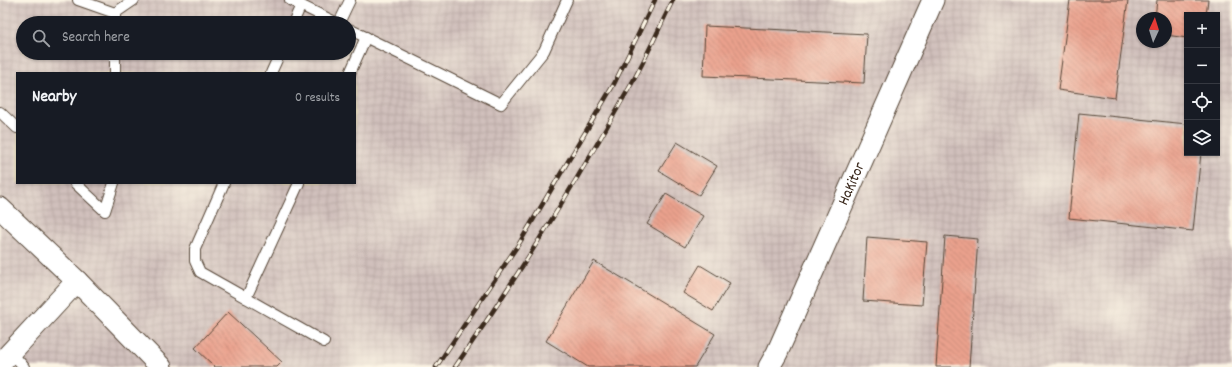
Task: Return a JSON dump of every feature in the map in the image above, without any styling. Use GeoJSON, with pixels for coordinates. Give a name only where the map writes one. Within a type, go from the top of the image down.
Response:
{"type":"FeatureCollection","features":[{"type":"Feature","properties":{"kind":"street","name":"HaKitor"},"geometry":{"type":"LineString","coordinates":[[769,367],[777,353],[933,0]]}},
{"type":"Feature","properties":{"kind":"street"},"geometry":{"type":"LineString","coordinates":[[0,208],[77,280],[161,367]]}},
{"type":"Feature","properties":{"kind":"street"},"geometry":{"type":"LineString","coordinates":[[12,361],[77,280]]}},
{"type":"Feature","properties":{"kind":"lane"},"geometry":{"type":"LineString","coordinates":[[78,0],[111,16]]}},
{"type":"Feature","properties":{"kind":"lane"},"geometry":{"type":"LineString","coordinates":[[117,16],[134,0]]}},
{"type":"Feature","properties":{"kind":"lane"},"geometry":{"type":"LineString","coordinates":[[290,0],[324,16]]}},
{"type":"Feature","properties":{"kind":"lane"},"geometry":{"type":"LineString","coordinates":[[342,16],[350,0]]}},
{"type":"Feature","properties":{"kind":"lane"},"geometry":{"type":"LineString","coordinates":[[356,32],[501,104],[544,51],[567,0]]}},
{"type":"Feature","properties":{"kind":"lane"},"geometry":{"type":"LineString","coordinates":[[296,16],[301,5]]}},
{"type":"Feature","properties":{"kind":"lane"},"geometry":{"type":"LineString","coordinates":[[356,60],[366,37]]}},
{"type":"Feature","properties":{"kind":"lane"},"geometry":{"type":"LineString","coordinates":[[115,60],[115,72]]}},
{"type":"Feature","properties":{"kind":"lane"},"geometry":{"type":"LineString","coordinates":[[271,72],[277,60]]}},
{"type":"Feature","properties":{"kind":"lane"},"geometry":{"type":"LineString","coordinates":[[350,72],[356,60]]}},
{"type":"Feature","properties":{"kind":"lane"},"geometry":{"type":"LineString","coordinates":[[0,112],[16,127]]}},
{"type":"Feature","properties":{"kind":"lane"},"geometry":{"type":"LineString","coordinates":[[76,184],[105,211],[114,184]]}},
{"type":"Feature","properties":{"kind":"lane"},"geometry":{"type":"LineString","coordinates":[[224,184],[195,248],[195,261],[200,272],[324,342]]}},
{"type":"Feature","properties":{"kind":"lane"},"geometry":{"type":"LineString","coordinates":[[246,298],[299,184]]}},
{"type":"Feature","properties":{"kind":"shaded area"},"geometry":{"type":"Polygon","coordinates":[[[0,0],[1232,0],[1232,367],[0,367],[0,0]]]}},
{"type":"Feature","properties":{"kind":"building"},"geometry":{"type":"Polygon","coordinates":[[[1070,0],[1128,0],[1115,98],[1058,90],[1070,0]]]}},
{"type":"Feature","properties":{"kind":"building"},"geometry":{"type":"Polygon","coordinates":[[[1157,0],[1208,0],[1206,12],[1184,12],[1184,38],[1172,36],[1172,12],[1156,12],[1157,0]]]}},
{"type":"Feature","properties":{"kind":"building"},"geometry":{"type":"Polygon","coordinates":[[[705,26],[867,34],[864,83],[703,76],[705,26]]]}},
{"type":"Feature","properties":{"kind":"building"},"geometry":{"type":"Polygon","coordinates":[[[1079,113],[1184,124],[1184,156],[1201,156],[1193,231],[1069,218],[1079,113]]]}},
{"type":"Feature","properties":{"kind":"building"},"geometry":{"type":"Polygon","coordinates":[[[677,142],[717,166],[699,195],[659,171],[677,142]]]}},
{"type":"Feature","properties":{"kind":"building"},"geometry":{"type":"Polygon","coordinates":[[[666,194],[703,216],[685,247],[647,224],[666,194]]]}},
{"type":"Feature","properties":{"kind":"building"},"geometry":{"type":"Polygon","coordinates":[[[945,236],[978,239],[969,367],[936,367],[945,236]]]}},
{"type":"Feature","properties":{"kind":"building"},"geometry":{"type":"Polygon","coordinates":[[[867,237],[927,242],[922,305],[863,301],[867,237]]]}},
{"type":"Feature","properties":{"kind":"building"},"geometry":{"type":"Polygon","coordinates":[[[594,261],[715,334],[695,367],[588,367],[546,341],[594,261]]]}},
{"type":"Feature","properties":{"kind":"building"},"geometry":{"type":"Polygon","coordinates":[[[700,265],[730,283],[713,311],[683,293],[700,265]]]}},
{"type":"Feature","properties":{"kind":"building"},"geometry":{"type":"Polygon","coordinates":[[[228,312],[282,362],[277,367],[215,367],[195,348],[228,312]]]}},
{"type":"Feature","properties":{"kind":"railway"},"geometry":{"type":"LineString","coordinates":[[436,367],[520,242],[614,84],[655,0]]}},
{"type":"Feature","properties":{"kind":"railway"},"geometry":{"type":"LineString","coordinates":[[455,367],[523,265],[587,160],[646,57],[673,0]]}}]}
